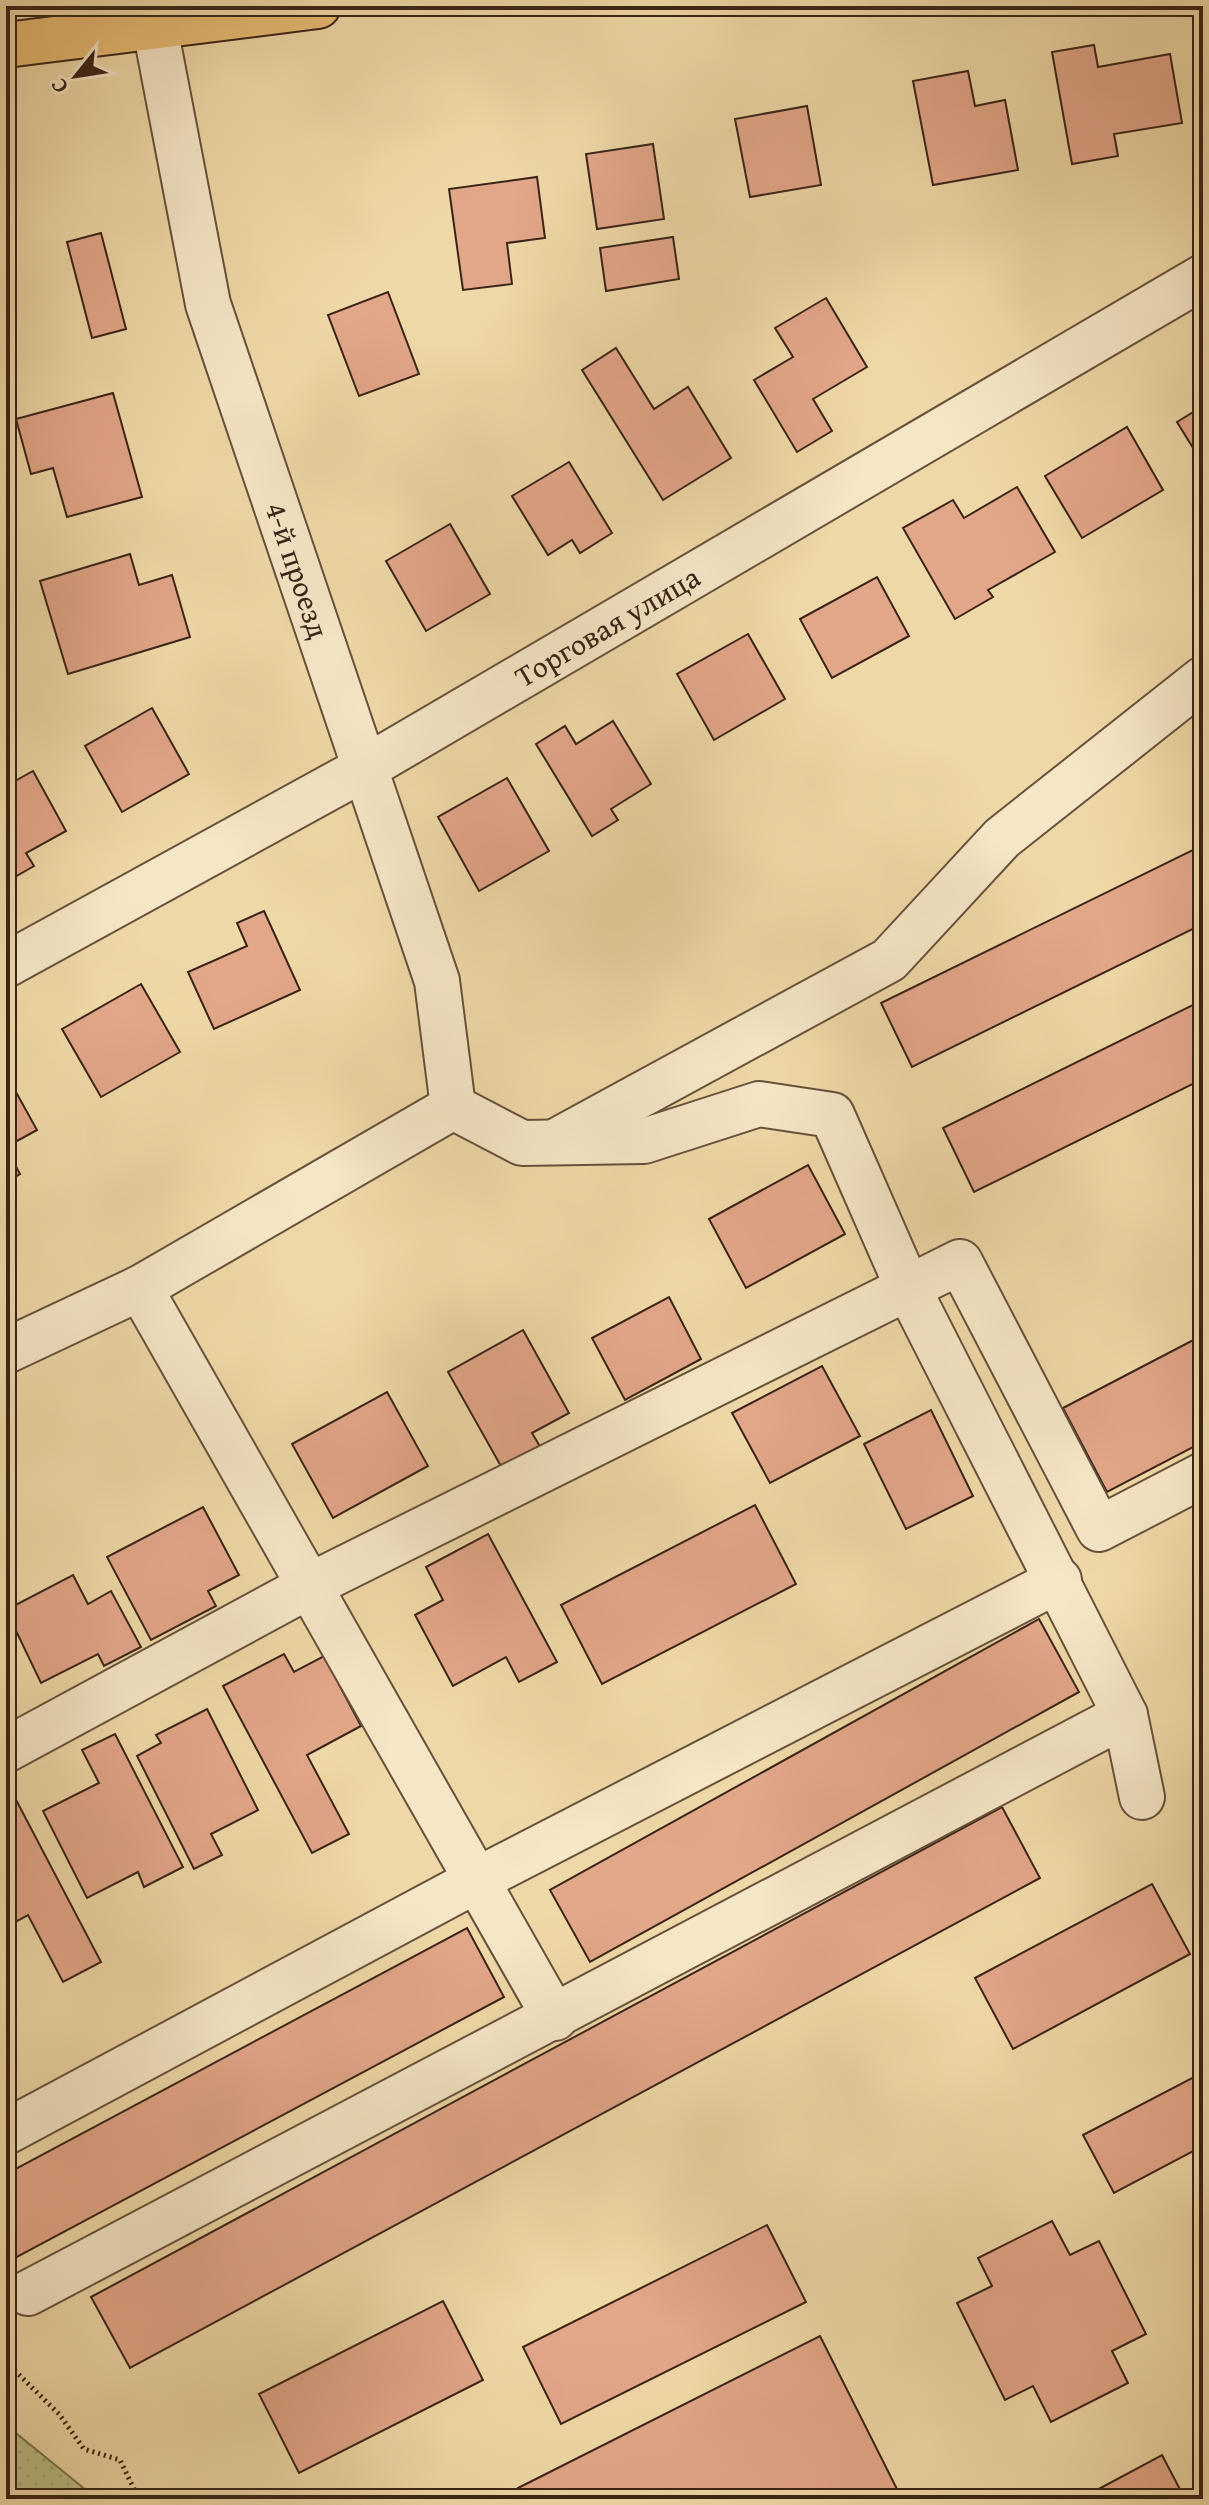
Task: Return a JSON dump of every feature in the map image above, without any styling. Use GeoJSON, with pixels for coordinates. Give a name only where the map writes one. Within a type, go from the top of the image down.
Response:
{"type":"FeatureCollection","features":[{"type":"Feature","properties":{"kind":"main road"},"geometry":{"type":"LineString","coordinates":[[6,45],[318,6]]}},
{"type":"Feature","properties":{"kind":"street","name":"4-й проезд"},"geometry":{"type":"LineString","coordinates":[[155,28],[208,304],[437,981],[453,1107]]}},
{"type":"Feature","properties":{"kind":"street","name":"Торговая улица"},"geometry":{"type":"LineString","coordinates":[[6,965],[365,768],[1203,277]]}},
{"type":"Feature","properties":{"kind":"street"},"geometry":{"type":"LineString","coordinates":[[554,1142],[889,960],[1002,838],[1203,679]]}},
{"type":"Feature","properties":{"kind":"street"},"geometry":{"type":"LineString","coordinates":[[6,1351],[140,1288],[453,1107],[522,1143],[644,1141],[759,1104],[832,1115],[907,1286],[1125,1715],[1142,1797]]}},
{"type":"Feature","properties":{"kind":"street"},"geometry":{"type":"LineString","coordinates":[[6,1750],[311,1585],[960,1262],[1099,1529],[1203,1475]]}},
{"type":"Feature","properties":{"kind":"street"},"geometry":{"type":"LineString","coordinates":[[140,1288],[555,2018]]}},
{"type":"Feature","properties":{"kind":"street"},"geometry":{"type":"LineString","coordinates":[[6,2132],[477,1880],[1059,1580]]}},
{"type":"Feature","properties":{"kind":"street"},"geometry":{"type":"LineString","coordinates":[[28,2293],[1125,1715]]}},
{"type":"Feature","properties":{"kind":"path"},"geometry":{"type":"LineString","coordinates":[[6,2362],[59,2414],[84,2449],[120,2460],[134,2489],[144,2499]]}},
{"type":"Feature","properties":{"kind":"green space"},"geometry":{"type":"Polygon","coordinates":[[[6,2425],[97,2499],[6,2499],[6,2425]]]}},
{"type":"Feature","properties":{"kind":"building"},"geometry":{"type":"Polygon","coordinates":[[[1094,45],[1098,67],[1170,54],[1182,123],[1114,134],[1118,156],[1072,164],[1052,52],[1094,45]]]}},
{"type":"Feature","properties":{"kind":"building"},"geometry":{"type":"Polygon","coordinates":[[[968,71],[975,106],[1005,100],[1018,170],[933,185],[913,81],[968,71]]]}},
{"type":"Feature","properties":{"kind":"building"},"geometry":{"type":"Polygon","coordinates":[[[807,106],[821,185],[750,197],[735,119],[807,106]]]}},
{"type":"Feature","properties":{"kind":"building"},"geometry":{"type":"Polygon","coordinates":[[[653,144],[664,219],[597,229],[586,154],[653,144]]]}},
{"type":"Feature","properties":{"kind":"building"},"geometry":{"type":"Polygon","coordinates":[[[537,177],[545,238],[507,243],[512,284],[463,290],[449,189],[537,177]]]}},
{"type":"Feature","properties":{"kind":"building"},"geometry":{"type":"Polygon","coordinates":[[[101,233],[126,329],[92,338],[67,242],[101,233]]]}},
{"type":"Feature","properties":{"kind":"building"},"geometry":{"type":"Polygon","coordinates":[[[673,237],[679,279],[606,291],[600,248],[673,237]]]}},
{"type":"Feature","properties":{"kind":"building"},"geometry":{"type":"Polygon","coordinates":[[[388,292],[419,374],[359,396],[328,315],[388,292]]]}},
{"type":"Feature","properties":{"kind":"building"},"geometry":{"type":"Polygon","coordinates":[[[826,298],[867,367],[813,399],[832,431],[797,452],[754,380],[793,357],[775,328],[826,298]]]}},
{"type":"Feature","properties":{"kind":"building"},"geometry":{"type":"Polygon","coordinates":[[[616,348],[654,409],[688,387],[731,458],[663,500],[582,370],[616,348]]]}},
{"type":"Feature","properties":{"kind":"building"},"geometry":{"type":"Polygon","coordinates":[[[113,393],[142,497],[67,517],[53,468],[31,474],[16,419],[113,393]]]}},
{"type":"Feature","properties":{"kind":"building"},"geometry":{"type":"Polygon","coordinates":[[[1203,406],[1203,464],[1177,422],[1203,406]]]}},
{"type":"Feature","properties":{"kind":"building"},"geometry":{"type":"Polygon","coordinates":[[[1127,427],[1163,490],[1082,538],[1045,476],[1127,427]]]}},
{"type":"Feature","properties":{"kind":"building"},"geometry":{"type":"Polygon","coordinates":[[[569,462],[612,533],[580,553],[572,540],[548,555],[512,496],[569,462]]]}},
{"type":"Feature","properties":{"kind":"building"},"geometry":{"type":"Polygon","coordinates":[[[1017,487],[1055,552],[988,590],[993,597],[955,619],[903,528],[953,500],[964,518],[1017,487]]]}},
{"type":"Feature","properties":{"kind":"building"},"geometry":{"type":"Polygon","coordinates":[[[450,524],[490,594],[426,631],[386,561],[450,524]]]}},
{"type":"Feature","properties":{"kind":"building"},"geometry":{"type":"Polygon","coordinates":[[[130,554],[139,585],[172,575],[190,637],[68,674],[40,581],[130,554]]]}},
{"type":"Feature","properties":{"kind":"building"},"geometry":{"type":"Polygon","coordinates":[[[877,577],[909,636],[832,678],[800,619],[877,577]]]}},
{"type":"Feature","properties":{"kind":"building"},"geometry":{"type":"Polygon","coordinates":[[[748,634],[785,699],[714,740],[677,674],[748,634]]]}},
{"type":"Feature","properties":{"kind":"building"},"geometry":{"type":"Polygon","coordinates":[[[152,708],[189,774],[122,812],[85,746],[152,708]]]}},
{"type":"Feature","properties":{"kind":"building"},"geometry":{"type":"Polygon","coordinates":[[[613,721],[651,784],[611,809],[618,820],[592,836],[536,744],[565,726],[576,744],[613,721]]]}},
{"type":"Feature","properties":{"kind":"building"},"geometry":{"type":"Polygon","coordinates":[[[33,771],[66,831],[26,853],[34,866],[6,882],[6,786],[33,771]]]}},
{"type":"Feature","properties":{"kind":"building"},"geometry":{"type":"Polygon","coordinates":[[[507,778],[549,851],[479,891],[438,817],[507,778]]]}},
{"type":"Feature","properties":{"kind":"building"},"geometry":{"type":"Polygon","coordinates":[[[1203,845],[1203,924],[912,1067],[881,1003],[1203,845]]]}},
{"type":"Feature","properties":{"kind":"building"},"geometry":{"type":"Polygon","coordinates":[[[264,911],[300,990],[214,1029],[188,972],[247,946],[237,923],[264,911]]]}},
{"type":"Feature","properties":{"kind":"building"},"geometry":{"type":"Polygon","coordinates":[[[141,984],[180,1052],[101,1097],[62,1029],[141,984]]]}},
{"type":"Feature","properties":{"kind":"building"},"geometry":{"type":"Polygon","coordinates":[[[1203,1000],[1203,1079],[974,1192],[943,1128],[1203,1000]]]}},
{"type":"Feature","properties":{"kind":"building"},"geometry":{"type":"Polygon","coordinates":[[[6,1074],[37,1130],[6,1147],[6,1074]]]}},
{"type":"Feature","properties":{"kind":"building"},"geometry":{"type":"Polygon","coordinates":[[[6,1148],[20,1174],[6,1182],[6,1148]]]}},
{"type":"Feature","properties":{"kind":"building"},"geometry":{"type":"Polygon","coordinates":[[[808,1165],[845,1234],[746,1288],[709,1219],[808,1165]]]}},
{"type":"Feature","properties":{"kind":"building"},"geometry":{"type":"Polygon","coordinates":[[[669,1297],[701,1359],[625,1400],[592,1338],[669,1297]]]}},
{"type":"Feature","properties":{"kind":"building"},"geometry":{"type":"Polygon","coordinates":[[[523,1330],[569,1413],[532,1433],[545,1455],[507,1477],[448,1372],[523,1330]]]}},
{"type":"Feature","properties":{"kind":"building"},"geometry":{"type":"Polygon","coordinates":[[[1203,1335],[1203,1442],[1107,1492],[1063,1408],[1203,1335]]]}},
{"type":"Feature","properties":{"kind":"building"},"geometry":{"type":"Polygon","coordinates":[[[822,1366],[860,1436],[770,1483],[732,1413],[822,1366]]]}},
{"type":"Feature","properties":{"kind":"building"},"geometry":{"type":"Polygon","coordinates":[[[387,1392],[428,1466],[333,1518],[292,1444],[387,1392]]]}},
{"type":"Feature","properties":{"kind":"building"},"geometry":{"type":"Polygon","coordinates":[[[931,1410],[973,1496],[906,1529],[864,1444],[931,1410]]]}},
{"type":"Feature","properties":{"kind":"building"},"geometry":{"type":"Polygon","coordinates":[[[755,1505],[796,1584],[602,1684],[561,1605],[755,1505]]]}},
{"type":"Feature","properties":{"kind":"building"},"geometry":{"type":"Polygon","coordinates":[[[203,1507],[239,1575],[208,1591],[216,1606],[151,1640],[107,1557],[203,1507]]]}},
{"type":"Feature","properties":{"kind":"building"},"geometry":{"type":"Polygon","coordinates":[[[488,1534],[557,1662],[519,1682],[506,1657],[453,1686],[415,1615],[443,1600],[426,1567],[488,1534]]]}},
{"type":"Feature","properties":{"kind":"building"},"geometry":{"type":"Polygon","coordinates":[[[73,1575],[88,1604],[111,1591],[141,1647],[104,1666],[98,1654],[41,1683],[6,1610],[73,1575]]]}},
{"type":"Feature","properties":{"kind":"building"},"geometry":{"type":"Polygon","coordinates":[[[1039,1619],[1079,1692],[590,1962],[550,1890],[1039,1619]]]}},
{"type":"Feature","properties":{"kind":"building"},"geometry":{"type":"Polygon","coordinates":[[[284,1654],[294,1672],[324,1656],[361,1726],[307,1755],[349,1834],[312,1853],[223,1686],[284,1654]]]}},
{"type":"Feature","properties":{"kind":"building"},"geometry":{"type":"Polygon","coordinates":[[[207,1709],[258,1810],[211,1834],[222,1855],[194,1869],[137,1756],[161,1743],[156,1735],[207,1709]]]}},
{"type":"Feature","properties":{"kind":"building"},"geometry":{"type":"Polygon","coordinates":[[[115,1734],[183,1867],[144,1887],[138,1872],[87,1898],[43,1811],[99,1783],[82,1750],[115,1734]]]}},
{"type":"Feature","properties":{"kind":"building"},"geometry":{"type":"Polygon","coordinates":[[[13,1794],[101,1962],[63,1982],[28,1915],[6,1927],[6,1798],[13,1794]]]}},
{"type":"Feature","properties":{"kind":"building"},"geometry":{"type":"Polygon","coordinates":[[[1002,1807],[1040,1878],[130,2368],[91,2297],[1002,1807]]]}},
{"type":"Feature","properties":{"kind":"building"},"geometry":{"type":"Polygon","coordinates":[[[1152,1884],[1190,1954],[1013,2049],[975,1978],[1152,1884]]]}},
{"type":"Feature","properties":{"kind":"building"},"geometry":{"type":"Polygon","coordinates":[[[467,1928],[504,1997],[15,2258],[6,2242],[6,2174],[467,1928]]]}},
{"type":"Feature","properties":{"kind":"building"},"geometry":{"type":"Polygon","coordinates":[[[1194,2077],[1203,2095],[1203,2146],[1114,2193],[1083,2135],[1194,2077]]]}},
{"type":"Feature","properties":{"kind":"building"},"geometry":{"type":"Polygon","coordinates":[[[1052,2221],[1070,2255],[1099,2241],[1146,2334],[1112,2351],[1128,2383],[1051,2422],[1033,2386],[1005,2400],[957,2303],[992,2286],[978,2258],[1052,2221]]]}},
{"type":"Feature","properties":{"kind":"building"},"geometry":{"type":"Polygon","coordinates":[[[767,2225],[806,2302],[561,2424],[523,2347],[767,2225]]]}},
{"type":"Feature","properties":{"kind":"building"},"geometry":{"type":"Polygon","coordinates":[[[443,2301],[483,2380],[299,2473],[259,2394],[443,2301]]]}},
{"type":"Feature","properties":{"kind":"building"},"geometry":{"type":"Polygon","coordinates":[[[820,2336],[902,2499],[524,2499],[518,2488],[820,2336]]]}},
{"type":"Feature","properties":{"kind":"building"},"geometry":{"type":"Polygon","coordinates":[[[1162,2455],[1185,2499],[1099,2499],[1095,2491],[1162,2455]]]}}]}
